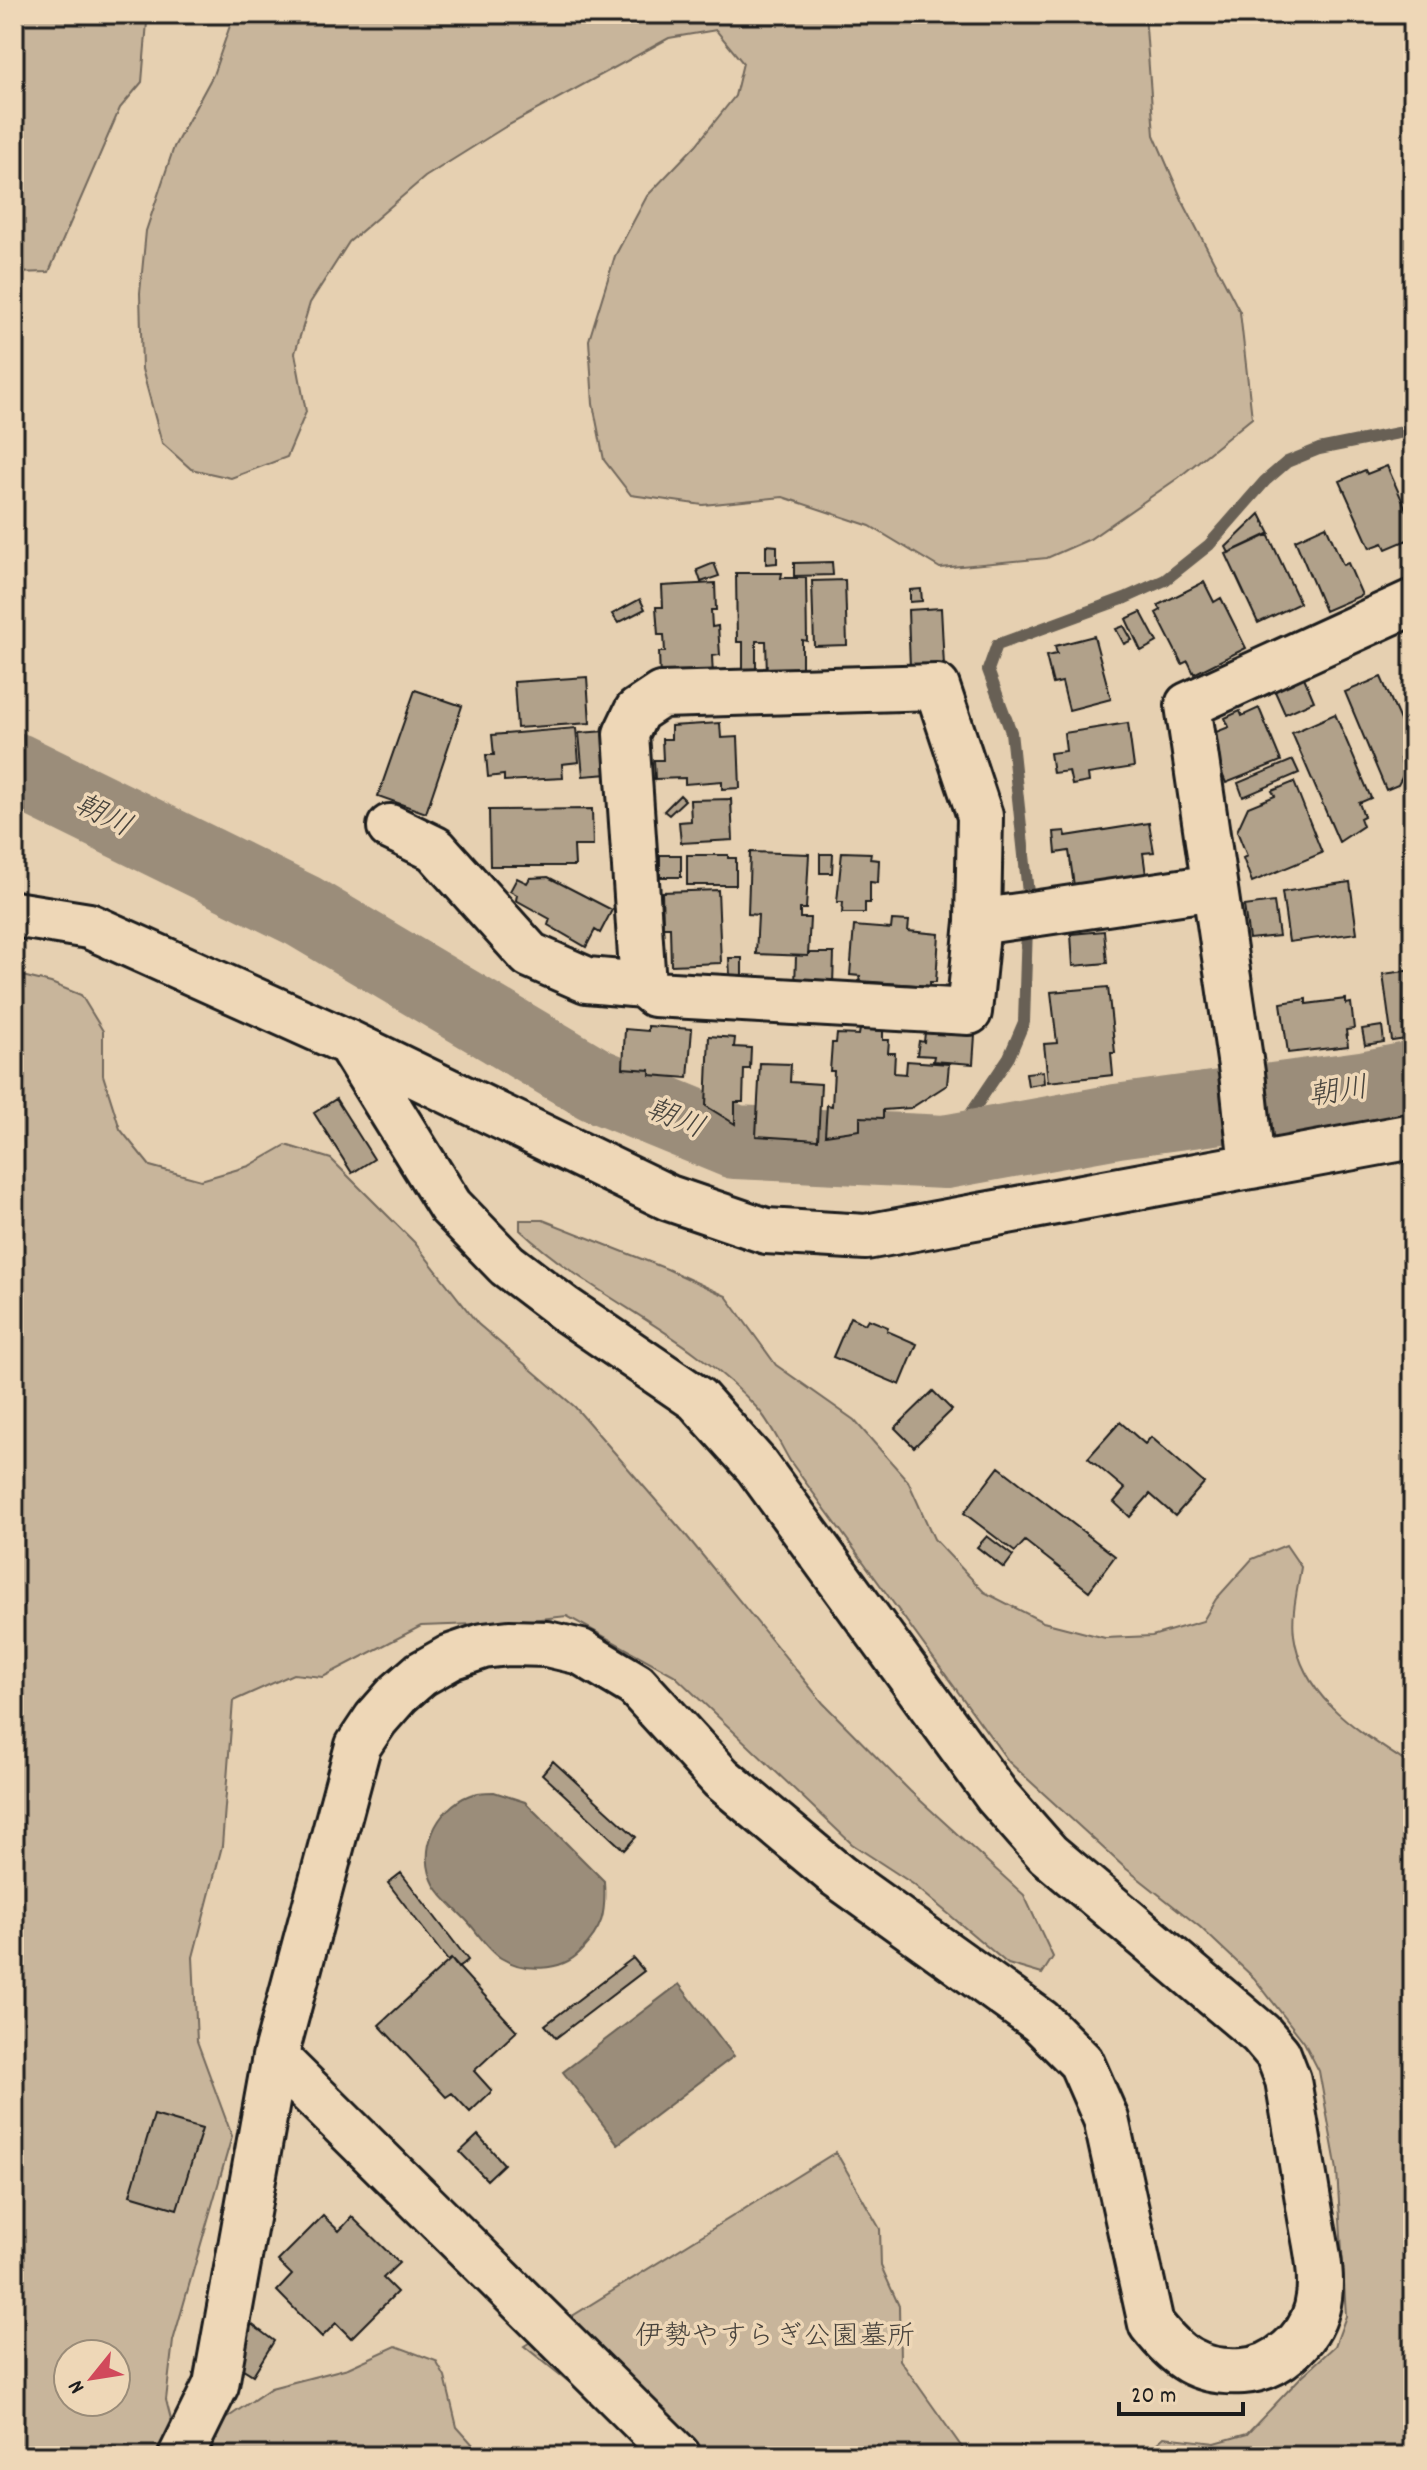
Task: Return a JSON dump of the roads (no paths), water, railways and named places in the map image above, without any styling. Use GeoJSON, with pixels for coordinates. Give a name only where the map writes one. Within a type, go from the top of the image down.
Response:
{"type":"FeatureCollection","features":[{"type":"Feature","properties":{"kind":"street"},"geometry":{"type":"LineString","coordinates":[[1252,1166],[1242,1073],[1188,705],[1413,602]]}},
{"type":"Feature","properties":{"kind":"street"},"geometry":{"type":"LineString","coordinates":[[390,827],[435,849],[530,955],[587,980],[643,985],[654,994],[969,1012],[1007,917],[980,816],[937,687],[661,695],[637,711],[626,734],[643,985]]}},
{"type":"Feature","properties":{"kind":"street"},"geometry":{"type":"LineString","coordinates":[[1007,917],[1214,887]]}},
{"type":"Feature","properties":{"kind":"street"},"geometry":{"type":"LineString","coordinates":[[14,914],[89,926],[349,1043],[669,1198],[766,1231],[866,1237],[1413,1136]]}},
{"type":"Feature","properties":{"kind":"street"},"geometry":{"type":"LineString","coordinates":[[181,2456],[216,2385],[275,2057],[358,1746],[398,1694],[421,1674],[451,1657],[483,1646],[547,1644],[581,1652],[636,1685],[721,1778],[838,1876],[1040,2021],[1081,2062],[1106,2119],[1151,2324],[1172,2350],[1198,2366],[1223,2372],[1252,2371],[1283,2357],[1305,2335],[1317,2309],[1321,2275],[1288,2080],[1278,2054],[1237,2011],[1048,1854],[1007,1807],[757,1466],[697,1399],[565,1309],[507,1265],[450,1206],[349,1043]]}},
{"type":"Feature","properties":{"kind":"street"},"geometry":{"type":"LineString","coordinates":[[275,2057],[678,2456]]}},
{"type":"Feature","properties":{"kind":"waterway"},"geometry":{"type":"LineString","coordinates":[[945,1152],[1009,1057],[1024,1022],[1028,893],[1011,732],[988,670],[997,645],[1165,580],[1209,545],[1265,481],[1287,462],[1319,449],[1413,430]]}},
{"type":"Feature","properties":{"kind":"waterway","name":"朝川"},"geometry":{"type":"LineString","coordinates":[[14,769],[303,911],[596,1085],[735,1142],[945,1152],[1117,1121],[1362,1088],[1413,1078]]}},
{"type":"Feature","properties":{"kind":"park label","name":"伊勢やすらぎ公園墓所"},"geometry":{"type":"Point","coordinates":[775,2334]}}]}
